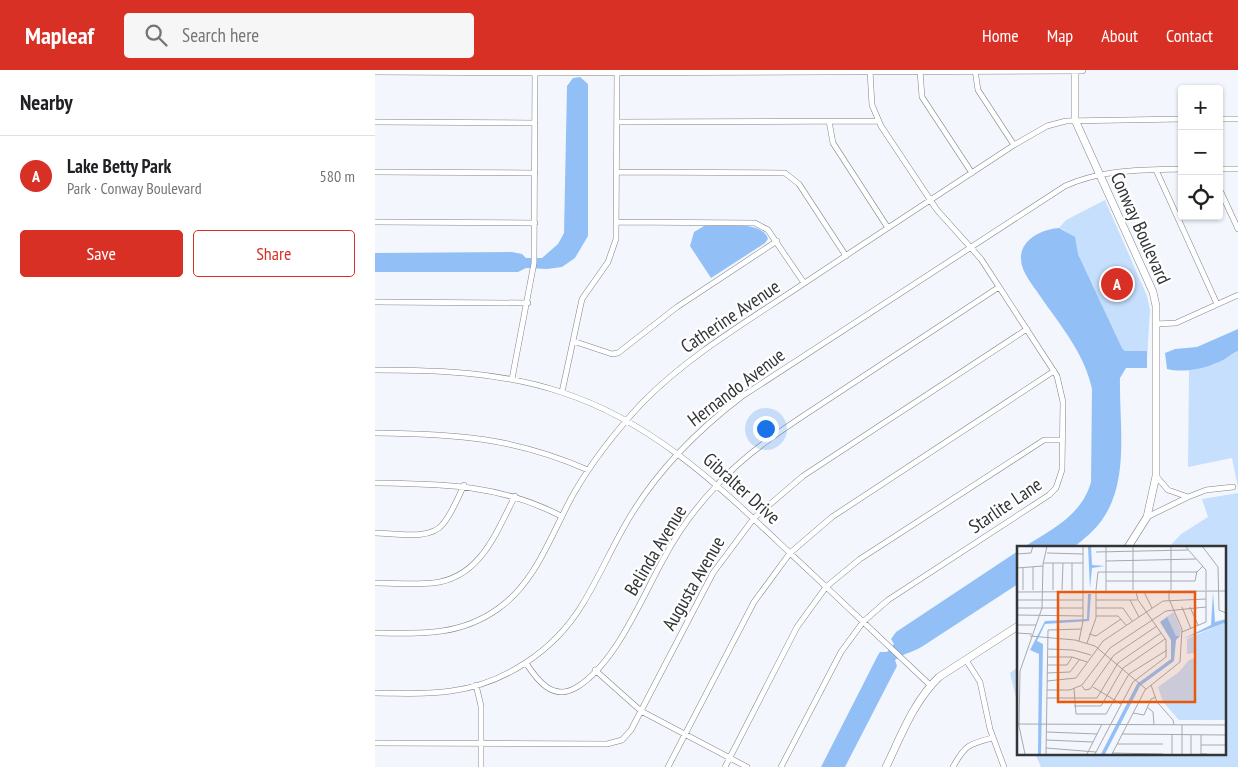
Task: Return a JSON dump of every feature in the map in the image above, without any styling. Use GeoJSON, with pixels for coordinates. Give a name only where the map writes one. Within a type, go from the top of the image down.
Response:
{"type":"FeatureCollection","features":[{"type":"Feature","properties":{"kind":"street"},"geometry":{"type":"LineString","coordinates":[[920,70],[922,97],[972,173]]}},
{"type":"Feature","properties":{"kind":"street"},"geometry":{"type":"LineString","coordinates":[[975,70],[978,90],[1014,145]]}},
{"type":"Feature","properties":{"kind":"street","name":"Conway Boulevard"},"geometry":{"type":"LineString","coordinates":[[1075,70],[1075,120],[1153,292],[1156,306],[1156,476],[1147,517],[1129,546]]}},
{"type":"Feature","properties":{"kind":"street"},"geometry":{"type":"LineString","coordinates":[[375,71],[1082,70]]}},
{"type":"Feature","properties":{"kind":"street"},"geometry":{"type":"LineString","coordinates":[[512,379],[533,273],[535,253],[535,71]]}},
{"type":"Feature","properties":{"kind":"street","name":"Starlite Lane"},"geometry":{"type":"LineString","coordinates":[[781,767],[841,652],[863,622],[888,600],[1049,495],[1061,480],[1062,394],[1054,371],[999,287],[970,246],[930,200],[878,121],[870,94],[870,71]]}},
{"type":"Feature","properties":{"kind":"street"},"geometry":{"type":"LineString","coordinates":[[562,392],[583,299],[611,256],[616,239],[618,222],[617,72]]}},
{"type":"Feature","properties":{"kind":"street","name":"Catherine Avenue"},"geometry":{"type":"LineString","coordinates":[[375,633],[443,632],[468,626],[491,614],[512,598],[529,578],[561,516],[588,470],[627,420],[662,384],[693,358],[1014,145],[1047,126],[1075,120],[1178,119]]}},
{"type":"Feature","properties":{"kind":"street"},"geometry":{"type":"LineString","coordinates":[[1223,119],[1238,119]]}},
{"type":"Feature","properties":{"kind":"street"},"geometry":{"type":"LineString","coordinates":[[829,121],[833,143],[888,228]]}},
{"type":"Feature","properties":{"kind":"street"},"geometry":{"type":"LineString","coordinates":[[617,122],[878,121]]}},
{"type":"Feature","properties":{"kind":"street"},"geometry":{"type":"LineString","coordinates":[[375,122],[535,123]]}},
{"type":"Feature","properties":{"kind":"street","name":"Hernando Avenue"},"geometry":{"type":"LineString","coordinates":[[375,693],[441,692],[476,686],[526,663],[556,639],[575,616],[631,514],[679,452],[708,424],[747,393],[1055,191],[1099,174],[1178,169]]}},
{"type":"Feature","properties":{"kind":"street"},"geometry":{"type":"LineString","coordinates":[[1223,169],[1238,169]]}},
{"type":"Feature","properties":{"kind":"street"},"geometry":{"type":"LineString","coordinates":[[1156,170],[1217,304]]}},
{"type":"Feature","properties":{"kind":"street"},"geometry":{"type":"LineString","coordinates":[[375,172],[535,173]]}},
{"type":"Feature","properties":{"kind":"street"},"geometry":{"type":"LineString","coordinates":[[618,172],[785,173],[799,184],[846,256]]}},
{"type":"Feature","properties":{"kind":"street"},"geometry":{"type":"LineString","coordinates":[[1223,196],[1238,228]]}},
{"type":"Feature","properties":{"kind":"street"},"geometry":{"type":"LineString","coordinates":[[375,222],[535,223]]}},
{"type":"Feature","properties":{"kind":"street"},"geometry":{"type":"LineString","coordinates":[[618,222],[747,222],[762,226],[777,241],[804,283]]}},
{"type":"Feature","properties":{"kind":"street"},"geometry":{"type":"LineString","coordinates":[[573,341],[612,354],[618,353],[677,307],[777,241]]}},
{"type":"Feature","properties":{"kind":"street","name":"Belinda Avenue"},"geometry":{"type":"LineString","coordinates":[[526,663],[542,685],[559,692],[575,689],[595,670],[625,631],[679,533],[717,484],[746,457],[775,435],[999,287]]}},
{"type":"Feature","properties":{"kind":"street"},"geometry":{"type":"LineString","coordinates":[[1156,324],[1176,323],[1238,295]]}},
{"type":"Feature","properties":{"kind":"street"},"geometry":{"type":"LineString","coordinates":[[375,302],[527,303]]}},
{"type":"Feature","properties":{"kind":"street","name":"Augusta Avenue"},"geometry":{"type":"LineString","coordinates":[[375,743],[612,744],[622,740],[629,734],[713,573],[731,546],[754,518],[803,476],[1027,329]]}},
{"type":"Feature","properties":{"kind":"street","name":"Gibralter Drive"},"geometry":{"type":"LineString","coordinates":[[375,370],[460,372],[512,379],[562,392],[627,420],[679,452],[717,484],[931,685]]}},
{"type":"Feature","properties":{"kind":"street"},"geometry":{"type":"LineString","coordinates":[[668,767],[754,602],[790,553],[832,517],[1054,371]]}},
{"type":"Feature","properties":{"kind":"street"},"geometry":{"type":"LineString","coordinates":[[375,433],[452,434],[490,439],[535,449],[588,470]]}},
{"type":"Feature","properties":{"kind":"street"},"geometry":{"type":"LineString","coordinates":[[725,767],[797,628],[826,587],[860,559],[1044,440],[1062,440]]}},
{"type":"Feature","properties":{"kind":"street"},"geometry":{"type":"LineString","coordinates":[[1156,476],[1168,490],[1188,497]]}},
{"type":"Feature","properties":{"kind":"street"},"geometry":{"type":"LineString","coordinates":[[375,483],[464,486],[515,496],[534,502],[561,516]]}},
{"type":"Feature","properties":{"kind":"street"},"geometry":{"type":"LineString","coordinates":[[375,533],[424,534],[439,529],[445,523],[464,486]]}},
{"type":"Feature","properties":{"kind":"street"},"geometry":{"type":"LineString","coordinates":[[1147,517],[1206,490],[1233,487]]}},
{"type":"Feature","properties":{"kind":"street"},"geometry":{"type":"LineString","coordinates":[[375,583],[434,583],[461,574],[478,561],[487,549],[515,496]]}},
{"type":"Feature","properties":{"kind":"street"},"geometry":{"type":"LineString","coordinates":[[886,767],[920,699],[931,685],[1017,627]]}},
{"type":"Feature","properties":{"kind":"street"},"geometry":{"type":"LineString","coordinates":[[966,660],[981,682],[992,738],[1004,767]]}},
{"type":"Feature","properties":{"kind":"street"},"geometry":{"type":"LineString","coordinates":[[595,670],[641,711],[747,767]]}},
{"type":"Feature","properties":{"kind":"street"},"geometry":{"type":"LineString","coordinates":[[476,686],[481,706],[481,767]]}},
{"type":"Feature","properties":{"kind":"street"},"geometry":{"type":"LineString","coordinates":[[953,767],[963,749],[969,744],[992,738]]}},
{"type":"Feature","properties":{"kind":"shaded area"},"geometry":{"type":"Polygon","coordinates":[[[580,77],[588,84],[588,236],[575,258],[562,267],[547,269],[526,268],[518,272],[375,272],[375,253],[512,252],[522,254],[526,258],[542,258],[558,244],[564,233],[567,86],[573,78],[580,77]]]}},
{"type":"Feature","properties":{"kind":"shaded area"},"geometry":{"type":"Polygon","coordinates":[[[1105,200],[1147,296],[1150,310],[1147,359],[1147,351],[1125,351],[1122,348],[1072,238],[1067,232],[1059,228],[1066,220],[1105,200]]]}},
{"type":"Feature","properties":{"kind":"shaded area"},"geometry":{"type":"Polygon","coordinates":[[[740,225],[750,227],[764,233],[768,239],[765,243],[711,278],[690,246],[694,232],[704,226],[740,225]]]}},
{"type":"Feature","properties":{"kind":"shaded area"},"geometry":{"type":"Polygon","coordinates":[[[1059,228],[1075,237],[1078,254],[1122,348],[1125,351],[1147,351],[1147,368],[1126,368],[1120,378],[1120,470],[1111,505],[1102,520],[1075,546],[1026,546],[1055,528],[1073,513],[1087,494],[1091,482],[1092,389],[1089,376],[1071,340],[1028,278],[1023,269],[1021,259],[1024,246],[1028,241],[1046,230],[1059,228]]]}},
{"type":"Feature","properties":{"kind":"shaded area"},"geometry":{"type":"Polygon","coordinates":[[[1238,329],[1238,351],[1223,360],[1199,369],[1179,371],[1167,369],[1165,353],[1175,349],[1197,347],[1238,329]]]}},
{"type":"Feature","properties":{"kind":"shaded area"},"geometry":{"type":"Polygon","coordinates":[[[1238,351],[1238,488],[1232,458],[1188,467],[1189,370],[1216,364],[1238,351]]]}},
{"type":"Feature","properties":{"kind":"shaded area"},"geometry":{"type":"Polygon","coordinates":[[[1238,493],[1238,767],[1041,767],[1035,754],[1225,754],[1225,546],[1170,546],[1181,534],[1208,517],[1202,499],[1238,493]]]}},
{"type":"Feature","properties":{"kind":"shaded area"},"geometry":{"type":"Polygon","coordinates":[[[1017,552],[1017,585],[923,646],[895,660],[897,666],[845,767],[821,767],[878,655],[880,652],[887,652],[894,644],[891,639],[896,632],[1017,552]]]}},
{"type":"Feature","properties":{"kind":"shaded area"},"geometry":{"type":"Polygon","coordinates":[[[1017,668],[1017,702],[1010,673],[1017,668]]]}},
{"type":"Feature","properties":{"kind":"place","name":"Lake Betty Park"},"geometry":{"type":"Point","coordinates":[1117,284]}}]}
